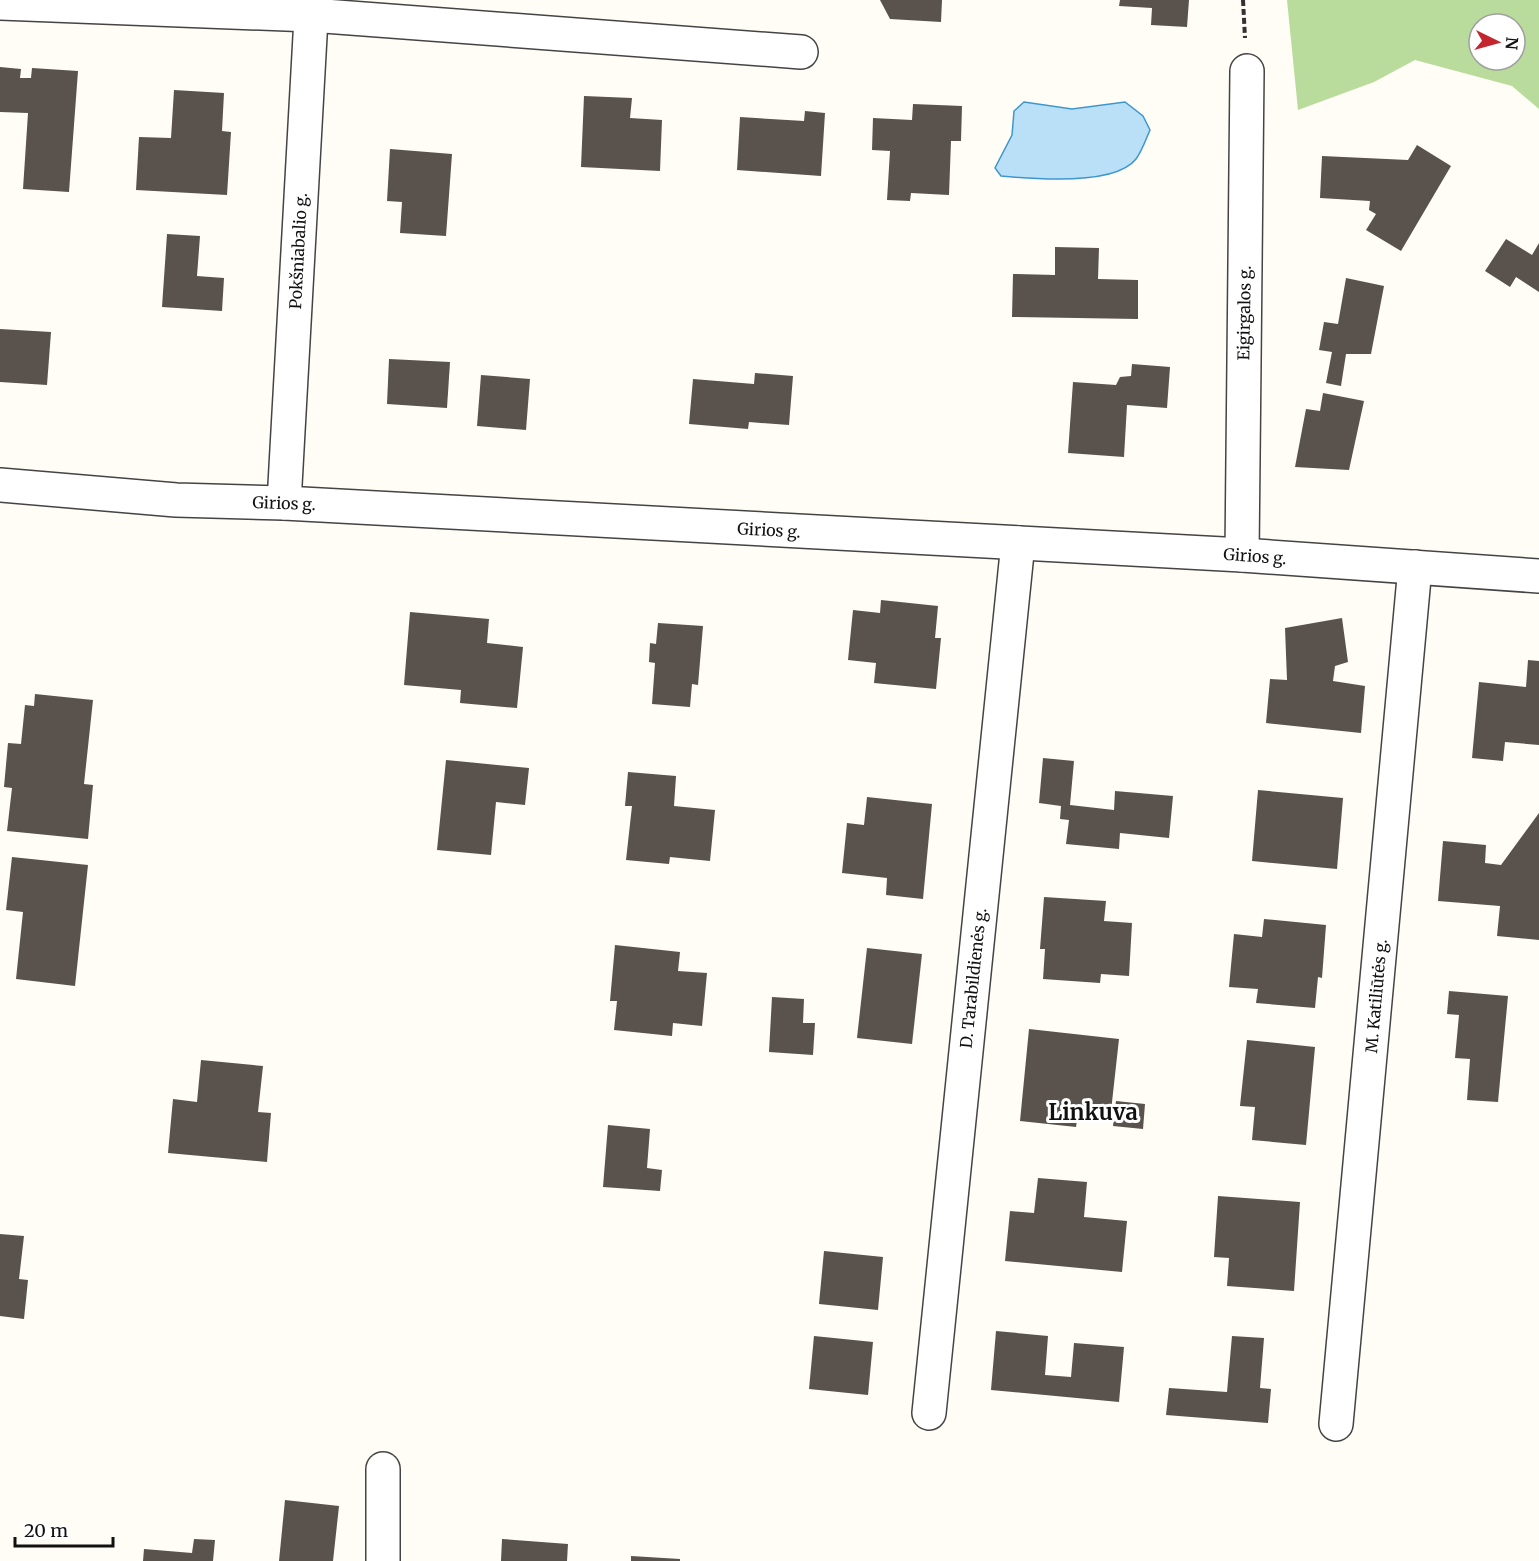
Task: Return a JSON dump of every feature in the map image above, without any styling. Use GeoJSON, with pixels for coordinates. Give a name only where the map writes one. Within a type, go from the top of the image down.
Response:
{"type":"FeatureCollection","features":[{"type":"Feature","properties":{"kind":"street"},"geometry":{"type":"LineString","coordinates":[[0,3],[311,7],[801,52]]}},
{"type":"Feature","properties":{"kind":"street","name":"Pokšniabalio g."},"geometry":{"type":"LineString","coordinates":[[284,502],[311,7]]}},
{"type":"Feature","properties":{"kind":"street","name":"Eigirgalos g."},"geometry":{"type":"LineString","coordinates":[[1242,555],[1247,71]]}},
{"type":"Feature","properties":{"kind":"street","name":"Girios g."},"geometry":{"type":"LineString","coordinates":[[0,485],[176,500],[284,502],[1242,555],[1539,576]]}},
{"type":"Feature","properties":{"kind":"street","name":"D. Tarabildienės g."},"geometry":{"type":"LineString","coordinates":[[929,1413],[1018,543]]}},
{"type":"Feature","properties":{"kind":"street","name":"M. Katiliūtės g."},"geometry":{"type":"LineString","coordinates":[[1336,1424],[1415,567]]}},
{"type":"Feature","properties":{"kind":"street"},"geometry":{"type":"LineString","coordinates":[[383,1468],[383,1561]]}},
{"type":"Feature","properties":{"kind":"path"},"geometry":{"type":"LineString","coordinates":[[1243,0],[1247,71]]}},
{"type":"Feature","properties":{"kind":"green space"},"geometry":{"type":"Polygon","coordinates":[[[1287,0],[1539,0],[1539,109],[1512,86],[1415,60],[1374,82],[1298,110],[1287,0]]]}},
{"type":"Feature","properties":{"kind":"water"},"geometry":{"type":"Polygon","coordinates":[[[1024,102],[1072,109],[1125,102],[1143,116],[1150,130],[1136,159],[1125,168],[1110,173],[1072,179],[1001,176],[995,168],[1012,135],[1014,111],[1024,102]]]}},
{"type":"Feature","properties":{"kind":"building"},"geometry":{"type":"Polygon","coordinates":[[[880,0],[942,0],[941,22],[890,19],[880,0]]]}},
{"type":"Feature","properties":{"kind":"building"},"geometry":{"type":"Polygon","coordinates":[[[1120,0],[1189,0],[1187,27],[1151,25],[1152,8],[1119,6],[1120,0]]]}},
{"type":"Feature","properties":{"kind":"building"},"geometry":{"type":"Polygon","coordinates":[[[0,67],[21,69],[20,78],[31,78],[32,68],[78,71],[69,192],[23,189],[28,113],[0,112],[0,67]]]}},
{"type":"Feature","properties":{"kind":"building"},"geometry":{"type":"Polygon","coordinates":[[[174,90],[224,93],[222,131],[231,132],[227,195],[136,190],[139,137],[171,138],[174,90]]]}},
{"type":"Feature","properties":{"kind":"building"},"geometry":{"type":"Polygon","coordinates":[[[584,96],[632,98],[630,118],[662,120],[660,171],[581,167],[584,96]]]}},
{"type":"Feature","properties":{"kind":"building"},"geometry":{"type":"Polygon","coordinates":[[[913,104],[962,106],[961,141],[951,141],[949,195],[911,193],[910,201],[887,200],[890,151],[872,150],[873,118],[912,120],[913,104]]]}},
{"type":"Feature","properties":{"kind":"building"},"geometry":{"type":"Polygon","coordinates":[[[805,111],[825,113],[821,176],[737,170],[740,117],[804,121],[805,111]]]}},
{"type":"Feature","properties":{"kind":"building"},"geometry":{"type":"Polygon","coordinates":[[[1417,145],[1451,166],[1401,251],[1366,230],[1376,214],[1369,210],[1370,201],[1320,198],[1322,156],[1408,160],[1417,145]]]}},
{"type":"Feature","properties":{"kind":"building"},"geometry":{"type":"Polygon","coordinates":[[[390,149],[452,154],[446,236],[400,233],[402,202],[387,201],[390,149]]]}},
{"type":"Feature","properties":{"kind":"building"},"geometry":{"type":"Polygon","coordinates":[[[167,234],[200,236],[197,276],[224,278],[222,311],[162,307],[167,234]]]}},
{"type":"Feature","properties":{"kind":"building"},"geometry":{"type":"Polygon","coordinates":[[[1506,239],[1532,255],[1539,243],[1539,292],[1516,277],[1510,287],[1485,271],[1506,239]]]}},
{"type":"Feature","properties":{"kind":"building"},"geometry":{"type":"Polygon","coordinates":[[[1055,247],[1099,248],[1098,279],[1138,280],[1138,319],[1012,317],[1013,274],[1055,275],[1055,247]]]}},
{"type":"Feature","properties":{"kind":"building"},"geometry":{"type":"Polygon","coordinates":[[[1346,278],[1384,286],[1371,354],[1346,354],[1341,386],[1326,383],[1332,352],[1319,350],[1324,322],[1338,324],[1346,278]]]}},
{"type":"Feature","properties":{"kind":"building"},"geometry":{"type":"Polygon","coordinates":[[[0,329],[51,332],[47,385],[0,382],[0,329]]]}},
{"type":"Feature","properties":{"kind":"building"},"geometry":{"type":"Polygon","coordinates":[[[389,359],[450,362],[447,408],[387,404],[389,359]]]}},
{"type":"Feature","properties":{"kind":"building"},"geometry":{"type":"Polygon","coordinates":[[[1132,364],[1170,367],[1167,408],[1127,405],[1124,457],[1068,453],[1073,382],[1116,385],[1120,377],[1131,376],[1132,364]]]}},
{"type":"Feature","properties":{"kind":"building"},"geometry":{"type":"Polygon","coordinates":[[[755,373],[793,376],[789,425],[749,422],[748,429],[689,424],[693,379],[754,384],[755,373]]]}},
{"type":"Feature","properties":{"kind":"building"},"geometry":{"type":"Polygon","coordinates":[[[481,375],[530,379],[526,430],[477,426],[481,375]]]}},
{"type":"Feature","properties":{"kind":"building"},"geometry":{"type":"Polygon","coordinates":[[[1323,393],[1364,401],[1349,470],[1295,467],[1306,409],[1320,411],[1323,393]]]}},
{"type":"Feature","properties":{"kind":"building"},"geometry":{"type":"Polygon","coordinates":[[[881,600],[938,606],[935,638],[941,638],[936,689],[874,683],[876,663],[848,660],[853,610],[880,613],[881,600]]]}},
{"type":"Feature","properties":{"kind":"building"},"geometry":{"type":"Polygon","coordinates":[[[410,612],[489,619],[487,643],[523,647],[517,708],[460,703],[461,690],[404,685],[410,612]]]}},
{"type":"Feature","properties":{"kind":"building"},"geometry":{"type":"Polygon","coordinates":[[[1342,618],[1348,662],[1335,666],[1333,681],[1365,686],[1361,733],[1266,723],[1270,679],[1287,680],[1285,628],[1342,618]]]}},
{"type":"Feature","properties":{"kind":"building"},"geometry":{"type":"Polygon","coordinates":[[[658,623],[703,626],[698,685],[692,684],[690,707],[652,704],[655,663],[649,662],[650,643],[656,644],[658,623]]]}},
{"type":"Feature","properties":{"kind":"building"},"geometry":{"type":"Polygon","coordinates":[[[1528,660],[1539,661],[1539,745],[1505,742],[1503,761],[1472,758],[1479,682],[1526,687],[1528,660]]]}},
{"type":"Feature","properties":{"kind":"building"},"geometry":{"type":"Polygon","coordinates":[[[35,694],[93,700],[84,784],[93,785],[88,839],[7,831],[12,788],[4,787],[8,743],[21,744],[25,705],[34,706],[35,694]]]}},
{"type":"Feature","properties":{"kind":"building"},"geometry":{"type":"Polygon","coordinates":[[[1043,758],[1074,761],[1070,805],[1114,810],[1115,791],[1173,796],[1169,838],[1120,833],[1119,849],[1066,844],[1069,820],[1060,819],[1061,806],[1039,803],[1043,758]]]}},
{"type":"Feature","properties":{"kind":"building"},"geometry":{"type":"Polygon","coordinates":[[[446,760],[529,768],[525,805],[496,802],[491,855],[437,850],[446,760]]]}},
{"type":"Feature","properties":{"kind":"building"},"geometry":{"type":"Polygon","coordinates":[[[628,772],[676,776],[674,806],[715,810],[710,861],[670,857],[669,864],[626,860],[632,806],[625,806],[628,772]]]}},
{"type":"Feature","properties":{"kind":"building"},"geometry":{"type":"Polygon","coordinates":[[[1258,790],[1343,798],[1337,869],[1252,861],[1258,790]]]}},
{"type":"Feature","properties":{"kind":"building"},"geometry":{"type":"Polygon","coordinates":[[[867,797],[932,804],[923,899],[886,895],[887,878],[842,873],[847,823],[864,825],[867,797]]]}},
{"type":"Feature","properties":{"kind":"building"},"geometry":{"type":"Polygon","coordinates":[[[1539,813],[1539,940],[1497,936],[1500,906],[1438,901],[1443,841],[1486,845],[1485,863],[1501,865],[1539,813]]]}},
{"type":"Feature","properties":{"kind":"building"},"geometry":{"type":"Polygon","coordinates":[[[12,857],[88,865],[75,986],[16,979],[23,912],[6,910],[12,857]]]}},
{"type":"Feature","properties":{"kind":"building"},"geometry":{"type":"Polygon","coordinates":[[[1044,897],[1106,901],[1104,921],[1132,923],[1129,976],[1101,974],[1100,983],[1043,979],[1045,949],[1040,949],[1044,897]]]}},
{"type":"Feature","properties":{"kind":"building"},"geometry":{"type":"Polygon","coordinates":[[[1264,919],[1326,925],[1322,978],[1318,977],[1315,1008],[1256,1003],[1258,989],[1229,987],[1234,934],[1262,937],[1264,919]]]}},
{"type":"Feature","properties":{"kind":"building"},"geometry":{"type":"Polygon","coordinates":[[[615,945],[680,952],[678,971],[707,973],[702,1026],[673,1023],[672,1036],[614,1030],[617,1001],[610,1001],[615,945]]]}},
{"type":"Feature","properties":{"kind":"building"},"geometry":{"type":"Polygon","coordinates":[[[867,948],[922,954],[912,1044],[857,1038],[867,948]]]}},
{"type":"Feature","properties":{"kind":"building"},"geometry":{"type":"Polygon","coordinates":[[[1449,991],[1508,996],[1498,1102],[1467,1100],[1470,1059],[1455,1058],[1459,1015],[1447,1014],[1449,991]]]}},
{"type":"Feature","properties":{"kind":"building"},"geometry":{"type":"Polygon","coordinates":[[[772,997],[804,999],[803,1023],[815,1023],[813,1055],[769,1052],[772,997]]]}},
{"type":"Feature","properties":{"kind":"building"},"geometry":{"type":"Polygon","coordinates":[[[1029,1029],[1119,1039],[1111,1111],[1079,1107],[1076,1127],[1020,1121],[1029,1029]]]}},
{"type":"Feature","properties":{"kind":"building"},"geometry":{"type":"Polygon","coordinates":[[[1247,1040],[1315,1047],[1306,1145],[1252,1140],[1255,1107],[1240,1106],[1247,1040]]]}},
{"type":"Feature","properties":{"kind":"building"},"geometry":{"type":"Polygon","coordinates":[[[201,1060],[263,1066],[258,1112],[271,1113],[267,1162],[168,1153],[173,1099],[197,1102],[201,1060]]]}},
{"type":"Feature","properties":{"kind":"building"},"geometry":{"type":"Polygon","coordinates":[[[1116,1101],[1145,1104],[1143,1129],[1113,1126],[1116,1101]]]}},
{"type":"Feature","properties":{"kind":"building"},"geometry":{"type":"Polygon","coordinates":[[[608,1125],[650,1129],[647,1168],[662,1170],[660,1191],[603,1187],[608,1125]]]}},
{"type":"Feature","properties":{"kind":"building"},"geometry":{"type":"Polygon","coordinates":[[[1038,1178],[1087,1182],[1084,1217],[1127,1221],[1122,1272],[1005,1261],[1010,1211],[1034,1213],[1038,1178]]]}},
{"type":"Feature","properties":{"kind":"building"},"geometry":{"type":"Polygon","coordinates":[[[1218,1196],[1300,1202],[1294,1291],[1227,1286],[1229,1258],[1214,1257],[1218,1196]]]}},
{"type":"Feature","properties":{"kind":"building"},"geometry":{"type":"Polygon","coordinates":[[[0,1234],[24,1236],[19,1279],[28,1280],[24,1319],[0,1316],[0,1234]]]}},
{"type":"Feature","properties":{"kind":"building"},"geometry":{"type":"Polygon","coordinates":[[[824,1251],[883,1257],[878,1310],[819,1304],[824,1251]]]}},
{"type":"Feature","properties":{"kind":"building"},"geometry":{"type":"Polygon","coordinates":[[[996,1331],[1048,1336],[1045,1375],[1071,1377],[1074,1343],[1124,1347],[1119,1402],[991,1390],[996,1331]]]}},
{"type":"Feature","properties":{"kind":"building"},"geometry":{"type":"Polygon","coordinates":[[[814,1336],[873,1342],[868,1395],[809,1389],[814,1336]]]}},
{"type":"Feature","properties":{"kind":"building"},"geometry":{"type":"Polygon","coordinates":[[[1232,1336],[1264,1338],[1260,1388],[1271,1389],[1268,1423],[1166,1415],[1169,1388],[1227,1392],[1232,1336]]]}},
{"type":"Feature","properties":{"kind":"building"},"geometry":{"type":"Polygon","coordinates":[[[285,1500],[339,1506],[333,1561],[279,1561],[285,1500]]]}},
{"type":"Feature","properties":{"kind":"building"},"geometry":{"type":"Polygon","coordinates":[[[194,1539],[215,1540],[213,1561],[143,1561],[144,1549],[192,1553],[194,1539]]]}},
{"type":"Feature","properties":{"kind":"building"},"geometry":{"type":"Polygon","coordinates":[[[502,1539],[568,1544],[567,1561],[501,1561],[502,1539]]]}},
{"type":"Feature","properties":{"kind":"building"},"geometry":{"type":"Polygon","coordinates":[[[631,1556],[680,1559],[680,1561],[631,1561],[631,1556]]]}},
{"type":"Feature","properties":{"kind":"district","name":"Linkuva"},"geometry":{"type":"Point","coordinates":[1093,1112]}}]}
